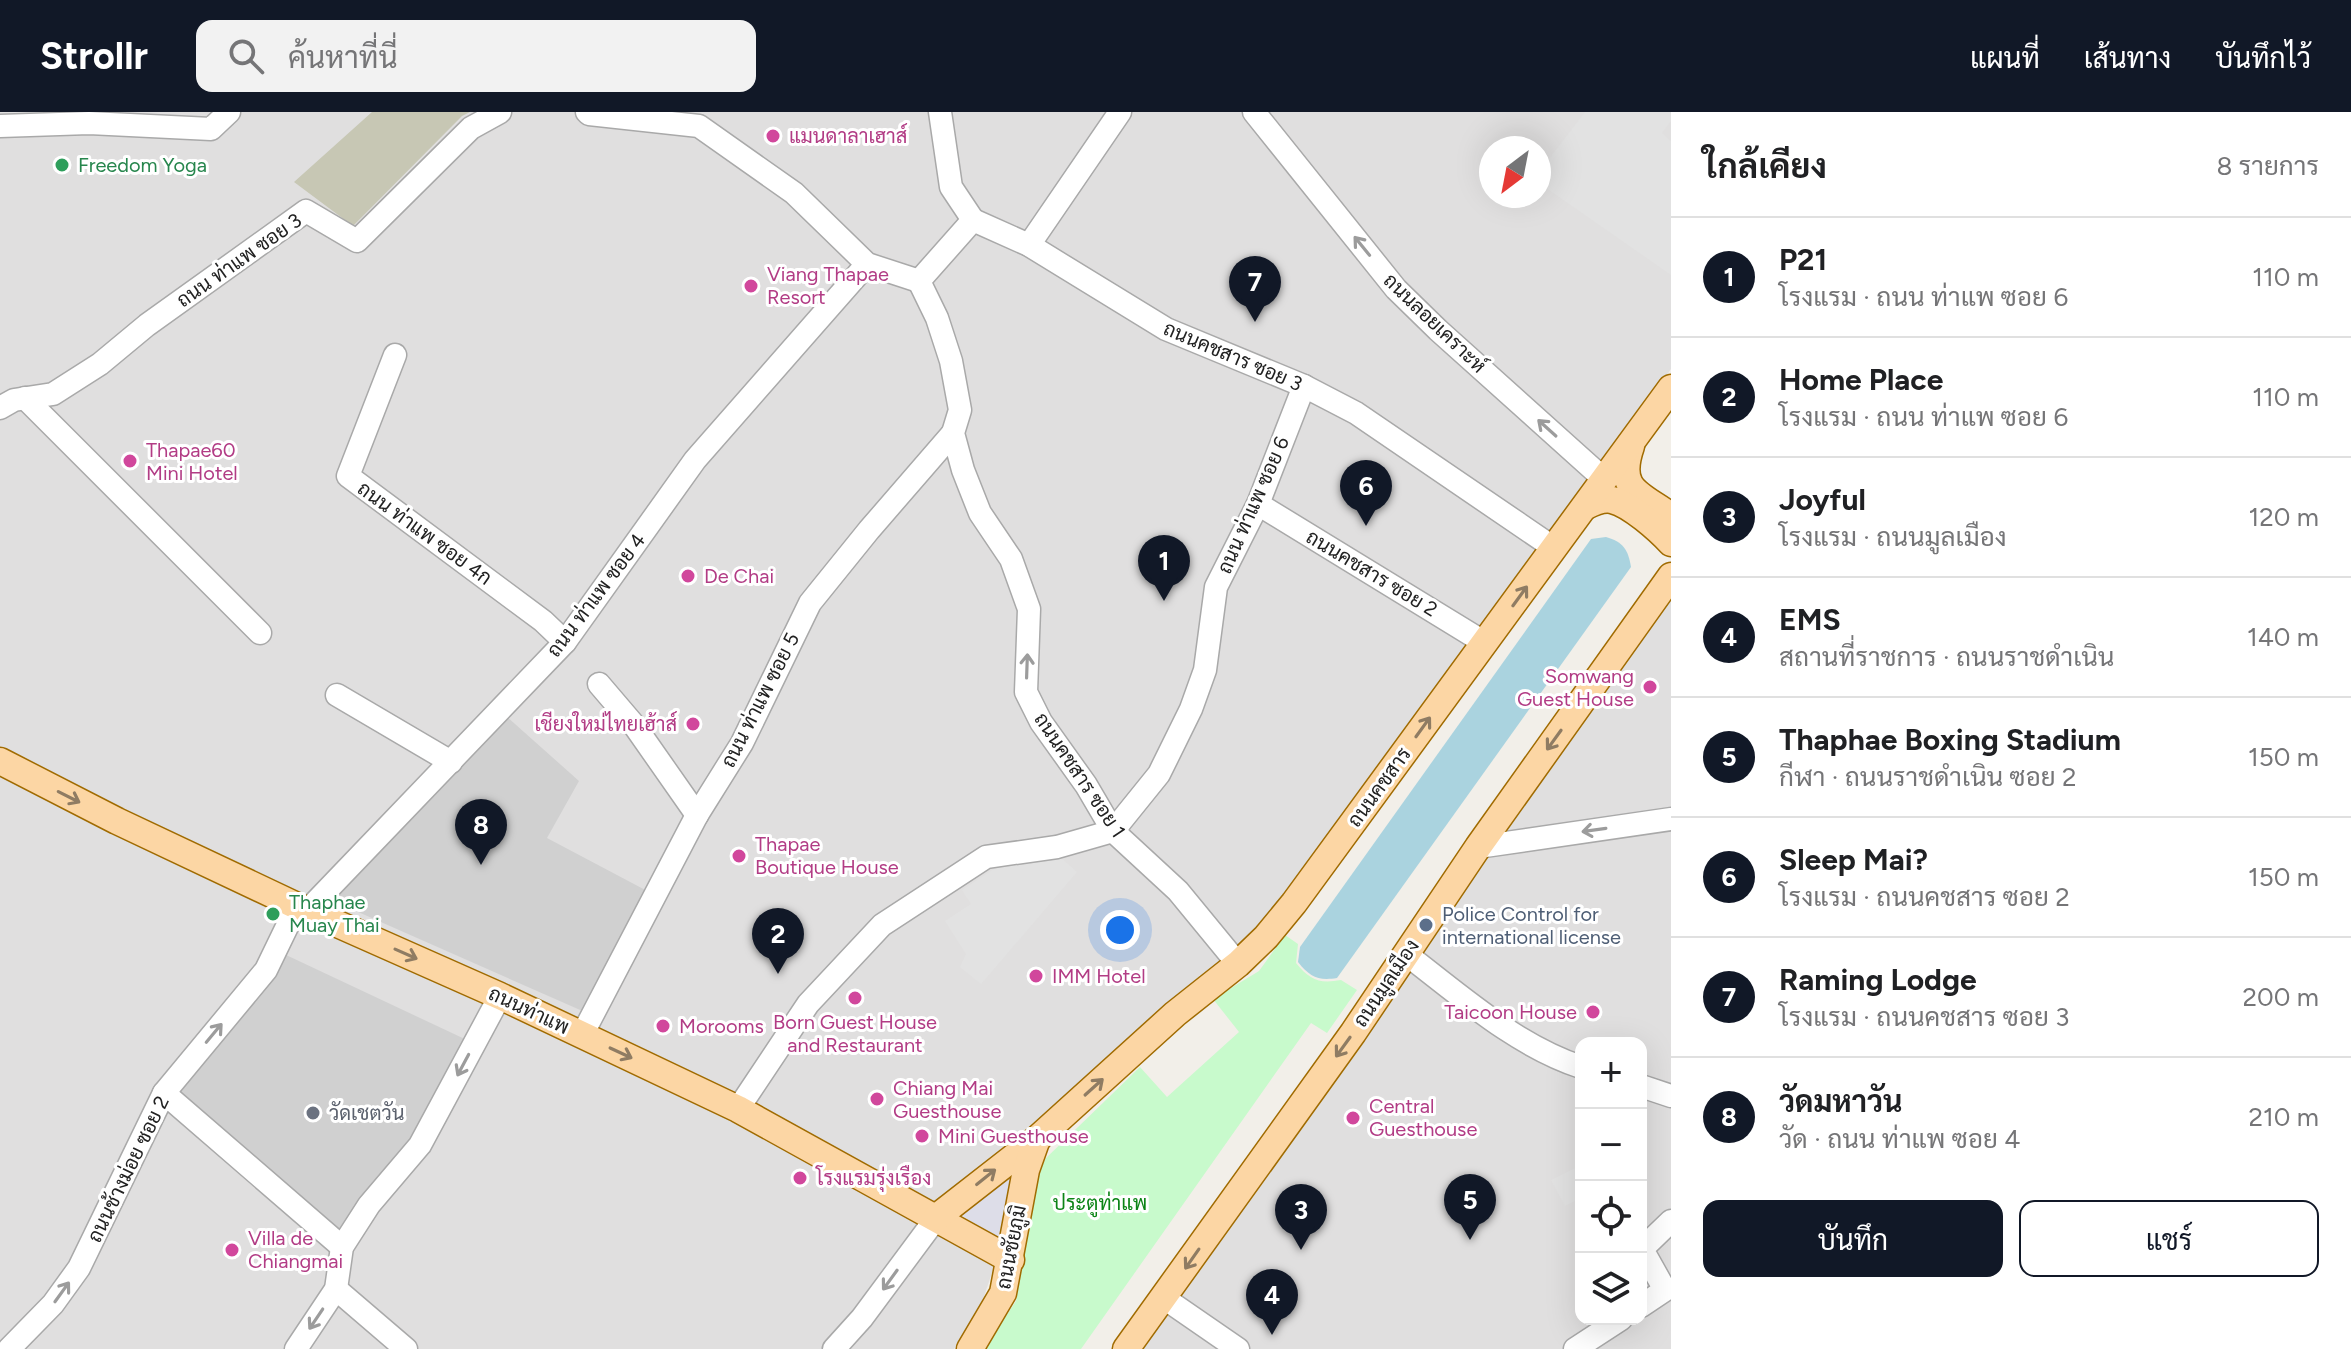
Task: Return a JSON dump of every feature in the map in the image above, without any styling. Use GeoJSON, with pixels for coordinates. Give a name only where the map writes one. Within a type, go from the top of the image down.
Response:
{"type":"FeatureCollection","features":[{"type":"Feature","properties":{"kind":"main road","name":"ถนนคชสาร"},"geometry":{"type":"LineString","coordinates":[[1037,1139],[1175,1014],[1238,964],[1266,937],[1671,388]]}},
{"type":"Feature","properties":{"kind":"main road"},"geometry":{"type":"LineString","coordinates":[[1633,442],[1625,465],[1626,478],[1633,489],[1671,516]]}},
{"type":"Feature","properties":{"kind":"main road"},"geometry":{"type":"LineString","coordinates":[[1586,506],[1600,500],[1612,500],[1647,522],[1671,543]]}},
{"type":"Feature","properties":{"kind":"main road","name":"ถนนมูลเมือง"},"geometry":{"type":"LineString","coordinates":[[1126,1349],[1353,1033],[1478,847],[1669,578]]}},
{"type":"Feature","properties":{"kind":"main road","name":"ถนนท่าแพ"},"geometry":{"type":"LineString","coordinates":[[0,761],[117,821],[738,1109],[1011,1260]]}},
{"type":"Feature","properties":{"kind":"main road"},"geometry":{"type":"LineString","coordinates":[[937,1217],[1037,1139]]}},
{"type":"Feature","properties":{"kind":"main road","name":"ถนนชัยภูมิ"},"geometry":{"type":"LineString","coordinates":[[970,1349],[1003,1293],[1026,1170],[1037,1139]]}},
{"type":"Feature","properties":{"kind":"street"},"geometry":{"type":"LineString","coordinates":[[0,126],[89,123],[211,129],[229,112]]}},
{"type":"Feature","properties":{"kind":"street","name":"ถนน ท่าแพ ซอย 3"},"geometry":{"type":"LineString","coordinates":[[0,408],[14,400],[53,394],[100,364],[147,325],[306,211],[357,241],[471,128],[500,112]]}},
{"type":"Feature","properties":{"kind":"street"},"geometry":{"type":"LineString","coordinates":[[587,112],[641,122],[671,121],[699,126],[794,193],[867,264],[919,281],[973,220],[951,187],[940,112]]}},
{"type":"Feature","properties":{"kind":"street"},"geometry":{"type":"LineString","coordinates":[[1029,245],[1120,112]]}},
{"type":"Feature","properties":{"kind":"street","name":"ถนนลอยเคราะห์"},"geometry":{"type":"LineString","coordinates":[[1254,112],[1396,289],[1605,480]]}},
{"type":"Feature","properties":{"kind":"street","name":"ถนนคชสาร ซอย 3"},"geometry":{"type":"LineString","coordinates":[[973,220],[1029,245],[1166,329],[1304,386],[1356,413],[1554,548]]}},
{"type":"Feature","properties":{"kind":"street","name":"ถนน ท่าแพ ซอย 4"},"geometry":{"type":"LineString","coordinates":[[302,908],[451,762],[565,642],[695,460],[867,264]]}},
{"type":"Feature","properties":{"kind":"street","name":"ถนนคชสาร ซอย 1"},"geometry":{"type":"LineString","coordinates":[[919,281],[937,318],[951,361],[960,410],[953,433],[963,470],[980,513],[1011,559],[1029,609],[1026,692],[1041,722],[1086,785],[1113,831],[1178,891],[1238,964]]}},
{"type":"Feature","properties":{"kind":"street","name":"ถนน ท่าแพ ซอย 4ก"},"geometry":{"type":"LineString","coordinates":[[395,355],[348,476],[543,621],[565,642]]}},
{"type":"Feature","properties":{"kind":"street","name":"ถนน ท่าแพ ซอย 6"},"geometry":{"type":"LineString","coordinates":[[1113,831],[1159,774],[1191,709],[1205,670],[1216,587],[1258,504],[1304,386]]}},
{"type":"Feature","properties":{"kind":"street"},"geometry":{"type":"LineString","coordinates":[[25,398],[260,633]]}},
{"type":"Feature","properties":{"kind":"street","name":"ถนน ท่าแพ ซอย 5"},"geometry":{"type":"LineString","coordinates":[[582,1035],[697,815],[742,743],[810,603],[953,433]]}},
{"type":"Feature","properties":{"kind":"street","name":"ถนนคชสาร ซอย 2"},"geometry":{"type":"LineString","coordinates":[[1258,504],[1485,643]]}},
{"type":"Feature","properties":{"kind":"street"},"geometry":{"type":"LineString","coordinates":[[599,684],[634,725],[697,815]]}},
{"type":"Feature","properties":{"kind":"street"},"geometry":{"type":"LineString","coordinates":[[337,695],[451,762]]}},
{"type":"Feature","properties":{"kind":"street"},"geometry":{"type":"LineString","coordinates":[[1478,847],[1671,819]]}},
{"type":"Feature","properties":{"kind":"street"},"geometry":{"type":"LineString","coordinates":[[738,1109],[808,1004],[882,925],[986,857],[1057,847],[1113,831]]}},
{"type":"Feature","properties":{"kind":"street","name":"ถนนช้างม่อย ซอย 2"},"geometry":{"type":"LineString","coordinates":[[9,1349],[53,1304],[79,1268],[164,1093],[266,970],[302,908]]}},
{"type":"Feature","properties":{"kind":"street"},"geometry":{"type":"LineString","coordinates":[[1406,954],[1521,1040],[1555,1059],[1575,1065]]}},
{"type":"Feature","properties":{"kind":"street"},"geometry":{"type":"LineString","coordinates":[[296,1349],[336,1289],[342,1247],[369,1205],[420,1145],[500,996]]}},
{"type":"Feature","properties":{"kind":"street"},"geometry":{"type":"LineString","coordinates":[[1647,1088],[1671,1096]]}},
{"type":"Feature","properties":{"kind":"street"},"geometry":{"type":"LineString","coordinates":[[164,1093],[342,1247]]}},
{"type":"Feature","properties":{"kind":"street"},"geometry":{"type":"LineString","coordinates":[[834,1349],[862,1318],[937,1217]]}},
{"type":"Feature","properties":{"kind":"street"},"geometry":{"type":"LineString","coordinates":[[1644,1253],[1642,1249],[1671,1221]]}},
{"type":"Feature","properties":{"kind":"street"},"geometry":{"type":"LineString","coordinates":[[1647,1258],[1665,1290],[1647,1302]]}},
{"type":"Feature","properties":{"kind":"street"},"geometry":{"type":"LineString","coordinates":[[336,1289],[406,1349]]}},
{"type":"Feature","properties":{"kind":"street"},"geometry":{"type":"LineString","coordinates":[[1164,1298],[1238,1349]]}},
{"type":"Feature","properties":{"kind":"street"},"geometry":{"type":"LineString","coordinates":[[1575,1349],[1612,1325]]}},
{"type":"Feature","properties":{"kind":"shaded area"},"geometry":{"type":"Polygon","coordinates":[[[0,112],[1671,112],[1671,369],[1249,942],[927,1216],[996,1261],[978,1314],[954,1349],[0,1349],[0,112]]]}},
{"type":"Feature","properties":{"kind":"shaded area"},"geometry":{"type":"Polygon","coordinates":[[[372,112],[470,112],[462,116],[353,226],[294,182],[372,112]]]}},
{"type":"Feature","properties":{"kind":"shaded area"},"geometry":{"type":"Polygon","coordinates":[[[1585,112],[1671,112],[1671,121],[1662,133],[1671,141],[1671,275],[1551,191],[1551,156],[1585,112]]]}},
{"type":"Feature","properties":{"kind":"shaded area"},"geometry":{"type":"Polygon","coordinates":[[[1671,599],[1671,1349],[1131,1349],[1671,599]]]}},
{"type":"Feature","properties":{"kind":"shaded area"},"geometry":{"type":"Polygon","coordinates":[[[506,716],[579,781],[547,838],[651,893],[587,1013],[331,900],[506,716]]]}},
{"type":"Feature","properties":{"kind":"shaded area"},"geometry":{"type":"Polygon","coordinates":[[[1059,856],[1077,872],[981,984],[960,967],[966,954],[945,921],[971,904],[962,890],[994,869],[1059,856]]]}},
{"type":"Feature","properties":{"kind":"shaded area","name":"วัดเชตวัน"},"geometry":{"type":"Polygon","coordinates":[[[284,954],[469,1041],[420,1133],[344,1235],[170,1092],[284,954]]]}},
{"type":"Feature","properties":{"kind":"shaded area"},"geometry":{"type":"Polygon","coordinates":[[[1017,1161],[999,1238],[959,1214],[1017,1161]]]}},
{"type":"Feature","properties":{"kind":"shaded area"},"geometry":{"type":"Polygon","coordinates":[[[1575,1168],[1575,1201],[1565,1206],[1551,1180],[1575,1168]]]}},
{"type":"Feature","properties":{"kind":"green space","name":"ประตูท่าแพ"},"geometry":{"type":"Polygon","coordinates":[[[1285,935],[1298,944],[1296,963],[1306,973],[1321,981],[1341,980],[1357,990],[1327,1033],[1311,1023],[1081,1349],[984,1349],[1016,1301],[1034,1182],[1046,1158],[1140,1067],[1167,1097],[1239,1032],[1213,999],[1259,971],[1285,935]]]}},
{"type":"Feature","properties":{"kind":"water"},"geometry":{"type":"Polygon","coordinates":[[[1606,537],[1624,547],[1631,567],[1337,978],[1319,978],[1306,971],[1298,962],[1300,947],[1591,539],[1606,537]]]}},
{"type":"Feature","properties":{"kind":"place","name":"แมนดาลาเฮาส์"},"geometry":{"type":"Point","coordinates":[773,136]}},
{"type":"Feature","properties":{"kind":"place","name":"Freedom Yoga"},"geometry":{"type":"Point","coordinates":[62,165]}},
{"type":"Feature","properties":{"kind":"place","name":"Viang Thapae Resort"},"geometry":{"type":"Point","coordinates":[751,286]}},
{"type":"Feature","properties":{"kind":"place","name":"Raming Lodge"},"geometry":{"type":"Point","coordinates":[1255,322]}},
{"type":"Feature","properties":{"kind":"place","name":"Thapae60 Mini Hotel"},"geometry":{"type":"Point","coordinates":[130,461]}},
{"type":"Feature","properties":{"kind":"place","name":"Sleep Mai?"},"geometry":{"type":"Point","coordinates":[1366,526]}},
{"type":"Feature","properties":{"kind":"place","name":"De Chai"},"geometry":{"type":"Point","coordinates":[688,576]}},
{"type":"Feature","properties":{"kind":"place","name":"P21"},"geometry":{"type":"Point","coordinates":[1164,601]}},
{"type":"Feature","properties":{"kind":"place","name":"Somwang Guest House"},"geometry":{"type":"Point","coordinates":[1650,687]}},
{"type":"Feature","properties":{"kind":"place","name":"เชียงใหม่ไทยเฮ้าส์"},"geometry":{"type":"Point","coordinates":[693,724]}},
{"type":"Feature","properties":{"kind":"place","name":"Thapae Boutique House"},"geometry":{"type":"Point","coordinates":[739,856]}},
{"type":"Feature","properties":{"kind":"place","name":"วัดมหาวัน"},"geometry":{"type":"Point","coordinates":[481,865]}},
{"type":"Feature","properties":{"kind":"place","name":"Thaphae Muay Thai"},"geometry":{"type":"Point","coordinates":[273,914]}},
{"type":"Feature","properties":{"kind":"place","name":"Police Control for international license"},"geometry":{"type":"Point","coordinates":[1426,925]}},
{"type":"Feature","properties":{"kind":"place","name":"Home Place"},"geometry":{"type":"Point","coordinates":[778,974]}},
{"type":"Feature","properties":{"kind":"place","name":"IMM Hotel"},"geometry":{"type":"Point","coordinates":[1036,976]}},
{"type":"Feature","properties":{"kind":"place","name":"Born Guest House and Restaurant"},"geometry":{"type":"Point","coordinates":[855,998]}},
{"type":"Feature","properties":{"kind":"place","name":"Taicoon House"},"geometry":{"type":"Point","coordinates":[1593,1012]}},
{"type":"Feature","properties":{"kind":"place","name":"Morooms"},"geometry":{"type":"Point","coordinates":[663,1026]}},
{"type":"Feature","properties":{"kind":"place","name":"Chiang Mai Guesthouse"},"geometry":{"type":"Point","coordinates":[877,1099]}},
{"type":"Feature","properties":{"kind":"place","name":"วัดเชตวัน"},"geometry":{"type":"Point","coordinates":[313,1113]}},
{"type":"Feature","properties":{"kind":"place","name":"Central Guesthouse"},"geometry":{"type":"Point","coordinates":[1353,1118]}},
{"type":"Feature","properties":{"kind":"place","name":"Mini Guesthouse"},"geometry":{"type":"Point","coordinates":[922,1136]}},
{"type":"Feature","properties":{"kind":"place","name":"โรงแรมรุ่งเรือง"},"geometry":{"type":"Point","coordinates":[800,1178]}},
{"type":"Feature","properties":{"kind":"place","name":"Thaphae Boxing Stadium"},"geometry":{"type":"Point","coordinates":[1470,1240]}},
{"type":"Feature","properties":{"kind":"place","name":"Villa de Chiangmai"},"geometry":{"type":"Point","coordinates":[232,1250]}},
{"type":"Feature","properties":{"kind":"place","name":"Joyful"},"geometry":{"type":"Point","coordinates":[1301,1250]}},
{"type":"Feature","properties":{"kind":"place","name":"EMS"},"geometry":{"type":"Point","coordinates":[1272,1335]}}]}
